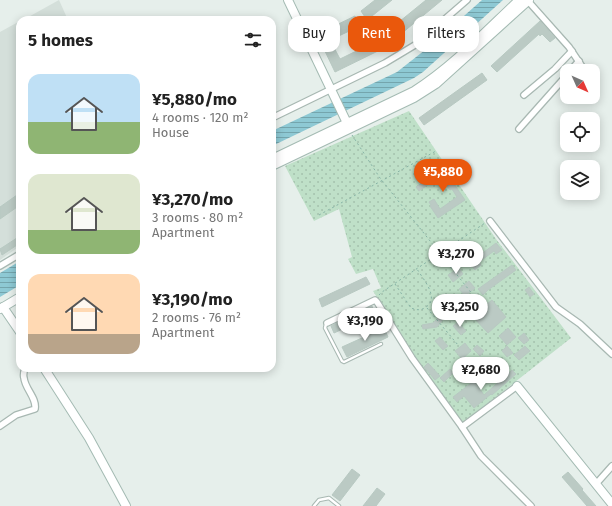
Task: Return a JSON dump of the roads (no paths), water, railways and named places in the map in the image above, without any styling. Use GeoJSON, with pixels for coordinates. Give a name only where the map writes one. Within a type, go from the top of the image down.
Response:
{"type":"FeatureCollection","features":[{"type":"Feature","properties":{"kind":"main road"},"geometry":{"type":"LineString","coordinates":[[288,0],[348,126]]}},
{"type":"Feature","properties":{"kind":"main road"},"geometry":{"type":"LineString","coordinates":[[276,164],[414,91],[470,46],[519,0]]}},
{"type":"Feature","properties":{"kind":"main road"},"geometry":{"type":"LineString","coordinates":[[276,157],[414,98],[436,84],[528,0]]}},
{"type":"Feature","properties":{"kind":"main road"},"geometry":{"type":"LineString","coordinates":[[16,299],[2,308],[16,327]]}},
{"type":"Feature","properties":{"kind":"main road"},"geometry":{"type":"LineString","coordinates":[[47,372],[89,438],[126,506]]}},
{"type":"Feature","properties":{"kind":"main road"},"geometry":{"type":"LineString","coordinates":[[517,386],[612,504]]}},
{"type":"Feature","properties":{"kind":"street"},"geometry":{"type":"LineString","coordinates":[[276,116],[385,63],[414,46],[467,0]]}},
{"type":"Feature","properties":{"kind":"street"},"geometry":{"type":"LineString","coordinates":[[528,0],[572,51],[581,64]]}},
{"type":"Feature","properties":{"kind":"street"},"geometry":{"type":"LineString","coordinates":[[524,95],[572,51]]}},
{"type":"Feature","properties":{"kind":"street"},"geometry":{"type":"LineString","coordinates":[[576,64],[579,61]]}},
{"type":"Feature","properties":{"kind":"street"},"geometry":{"type":"LineString","coordinates":[[519,129],[560,83]]}},
{"type":"Feature","properties":{"kind":"street"},"geometry":{"type":"LineString","coordinates":[[490,221],[556,307],[580,324],[612,354]]}},
{"type":"Feature","properties":{"kind":"street"},"geometry":{"type":"LineString","coordinates":[[0,266],[16,256]]}},
{"type":"Feature","properties":{"kind":"street"},"geometry":{"type":"LineString","coordinates":[[327,323],[375,300],[412,358],[481,456],[531,506]]}},
{"type":"Feature","properties":{"kind":"street"},"geometry":{"type":"LineString","coordinates":[[0,426],[16,415],[35,409],[36,404],[26,386],[23,377],[24,372]]}},
{"type":"Feature","properties":{"kind":"street"},"geometry":{"type":"LineString","coordinates":[[462,427],[517,386]]}},
{"type":"Feature","properties":{"kind":"street"},"geometry":{"type":"LineString","coordinates":[[596,484],[612,466]]}},
{"type":"Feature","properties":{"kind":"lane"},"geometry":{"type":"LineString","coordinates":[[327,323],[325,328],[342,361],[344,362],[381,344]]}},
{"type":"Feature","properties":{"kind":"lane"},"geometry":{"type":"LineString","coordinates":[[314,506],[319,500],[329,498],[339,506]]}},
{"type":"Feature","properties":{"kind":"water"},"geometry":{"type":"Polygon","coordinates":[[[482,0],[503,0],[479,22],[479,16],[464,16],[482,0]]]}},
{"type":"Feature","properties":{"kind":"water"},"geometry":{"type":"Polygon","coordinates":[[[422,52],[445,52],[414,78],[276,144],[276,129],[397,72],[422,52]]]}},
{"type":"Feature","properties":{"kind":"water"},"geometry":{"type":"Polygon","coordinates":[[[16,263],[16,287],[0,297],[0,273],[16,263]]]}}]}
